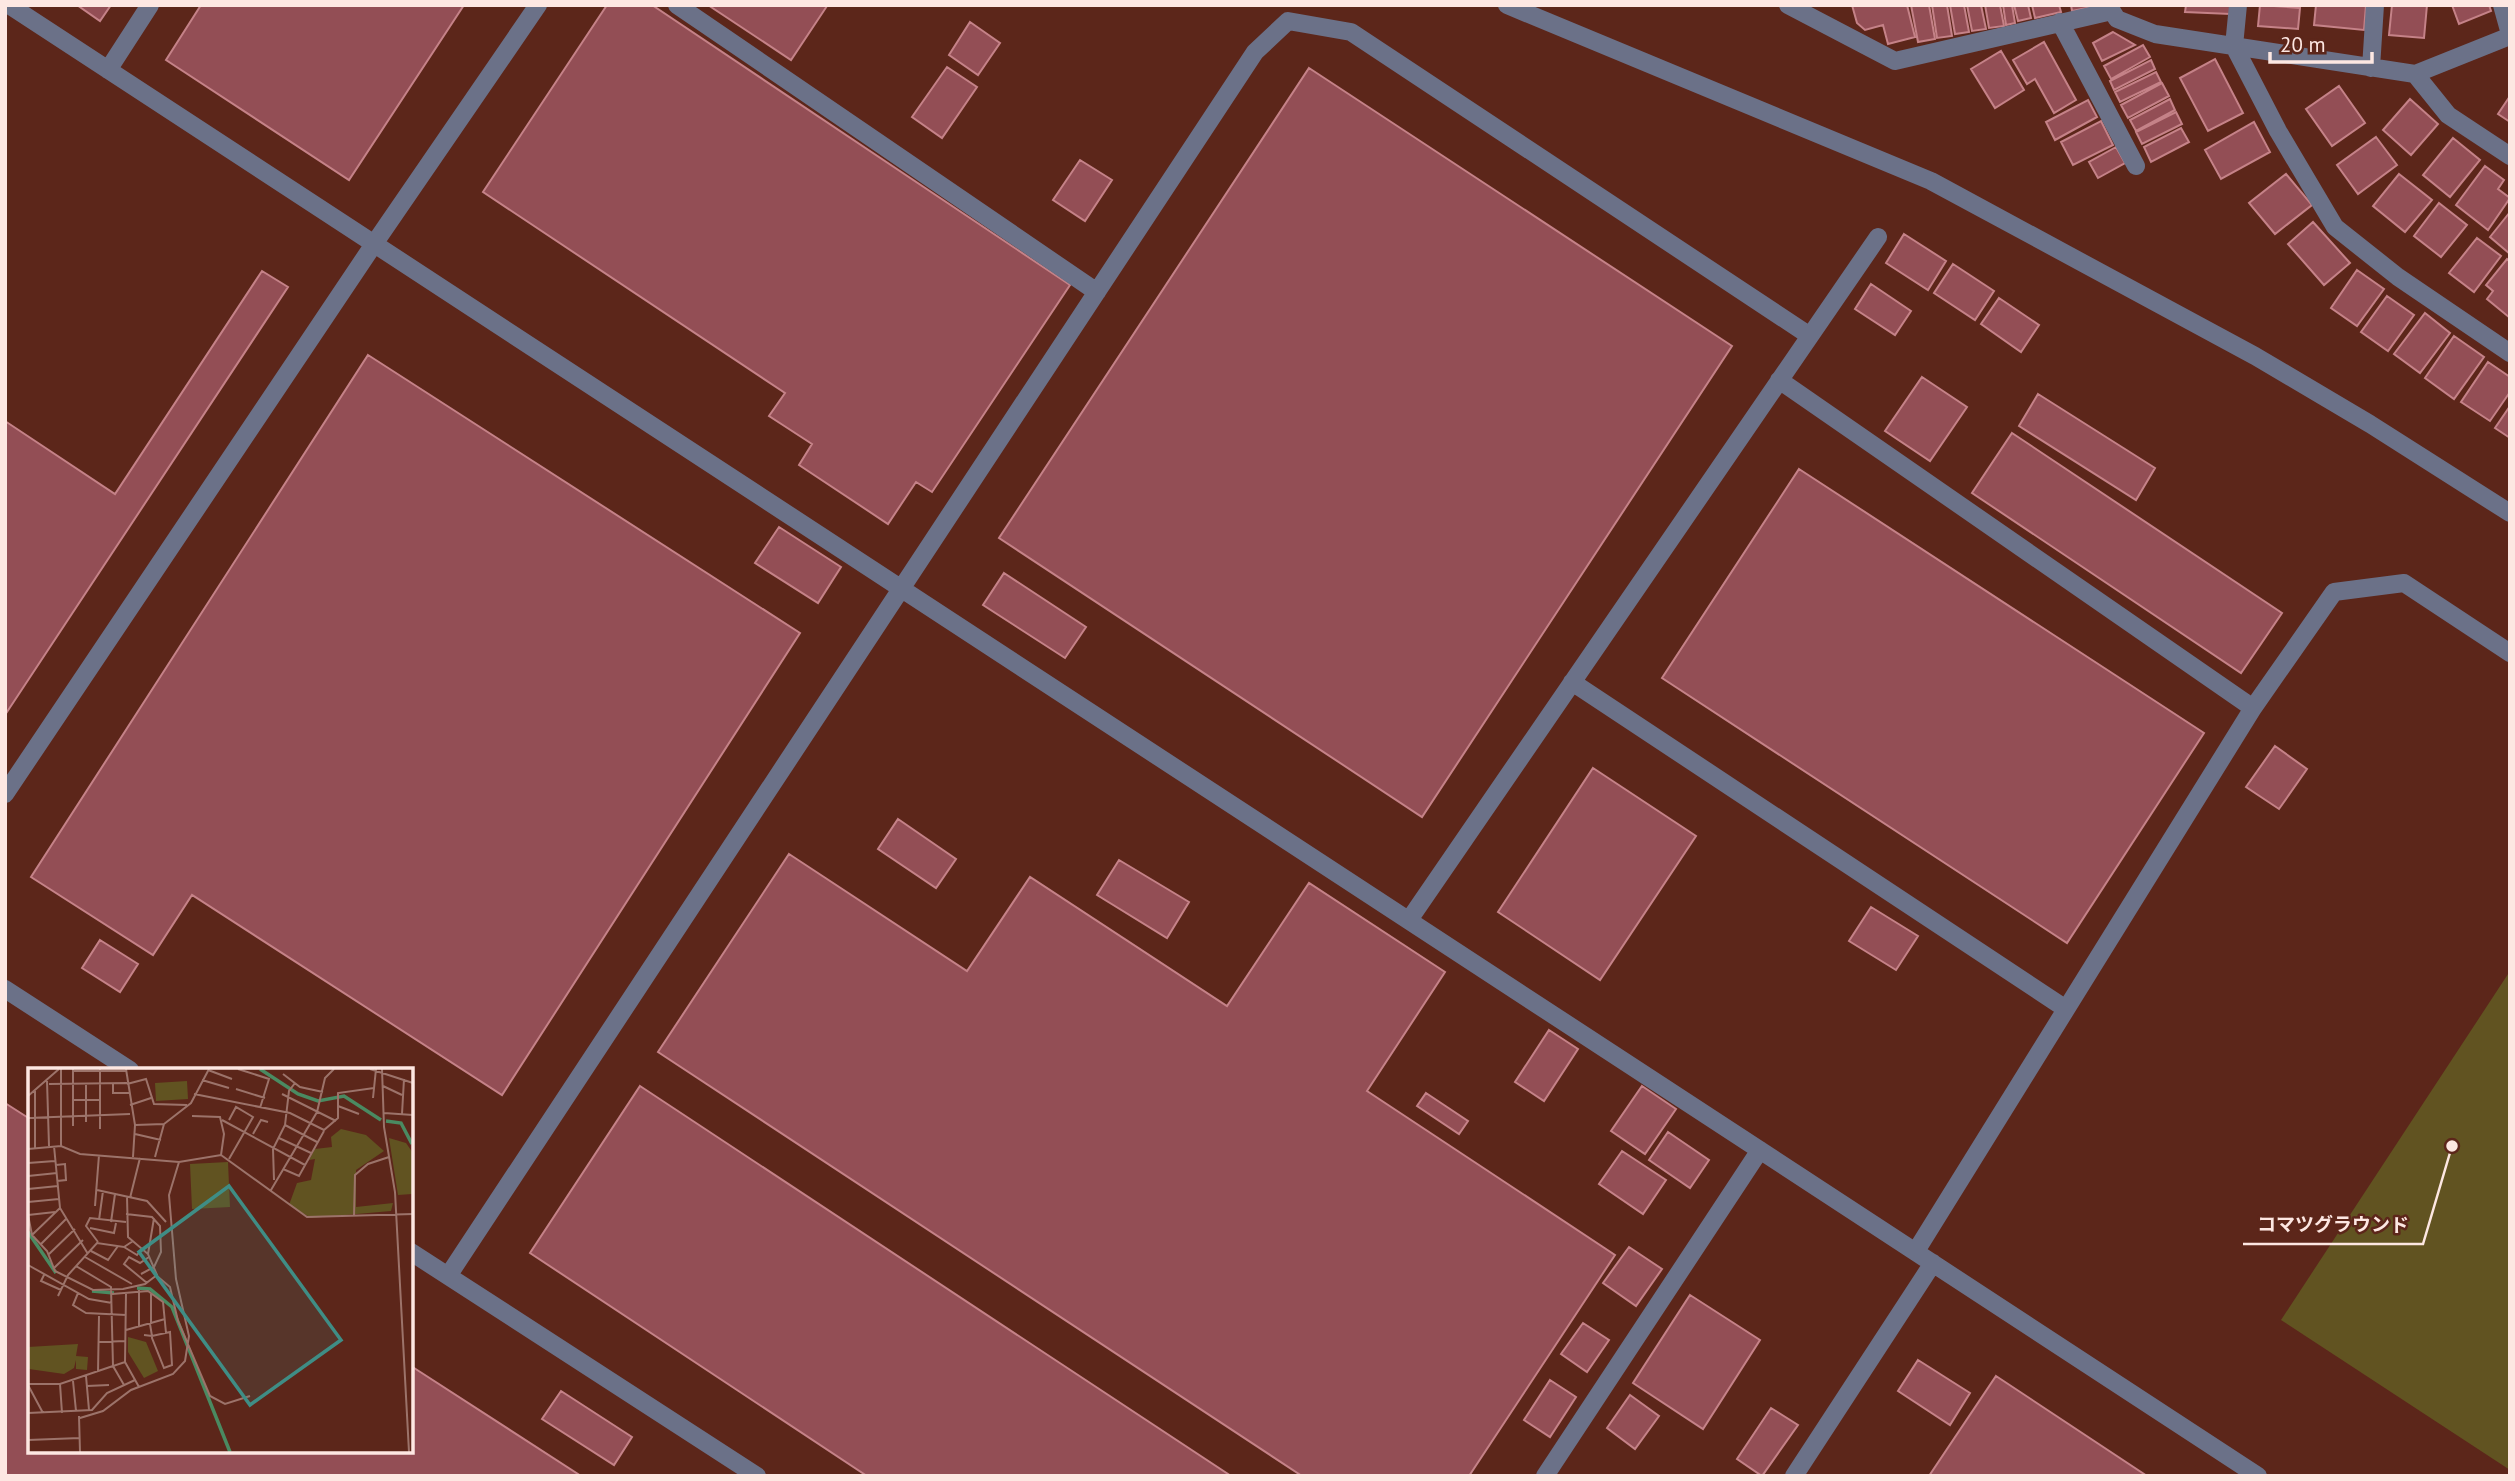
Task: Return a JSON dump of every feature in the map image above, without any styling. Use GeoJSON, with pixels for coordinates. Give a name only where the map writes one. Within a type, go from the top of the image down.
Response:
{"type":"FeatureCollection","features":[{"type":"Feature","properties":{"kind":"street"},"geometry":{"type":"LineString","coordinates":[[9,5],[2258,1476]]}},
{"type":"Feature","properties":{"kind":"street"},"geometry":{"type":"LineString","coordinates":[[107,70],[150,5]]}},
{"type":"Feature","properties":{"kind":"street"},"geometry":{"type":"LineString","coordinates":[[5,794],[374,244],[538,5]]}},
{"type":"Feature","properties":{"kind":"street"},"geometry":{"type":"LineString","coordinates":[[677,5],[1097,292]]}},
{"type":"Feature","properties":{"kind":"street"},"geometry":{"type":"LineString","coordinates":[[1507,5],[1931,181],[2255,356],[2370,424],[2510,513]]}},
{"type":"Feature","properties":{"kind":"street"},"geometry":{"type":"LineString","coordinates":[[1788,5],[1895,61],[2110,8],[2117,19],[2155,34],[2416,74],[2510,35],[2502,5]]}},
{"type":"Feature","properties":{"kind":"street"},"geometry":{"type":"LineString","coordinates":[[2238,5],[2234,46],[2278,131],[2335,227],[2398,276],[2510,353]]}},
{"type":"Feature","properties":{"kind":"street"},"geometry":{"type":"LineString","coordinates":[[2371,68],[2375,5]]}},
{"type":"Feature","properties":{"kind":"street"},"geometry":{"type":"LineString","coordinates":[[448,1276],[1255,52],[1288,21],[1351,32],[1810,336]]}},
{"type":"Feature","properties":{"kind":"street"},"geometry":{"type":"LineString","coordinates":[[2060,22],[2136,166]]}},
{"type":"Feature","properties":{"kind":"street"},"geometry":{"type":"LineString","coordinates":[[2416,74],[2448,116],[2510,156]]}},
{"type":"Feature","properties":{"kind":"street"},"geometry":{"type":"LineString","coordinates":[[1409,920],[1878,237]]}},
{"type":"Feature","properties":{"kind":"street"},"geometry":{"type":"LineString","coordinates":[[1779,380],[2253,708]]}},
{"type":"Feature","properties":{"kind":"street"},"geometry":{"type":"LineString","coordinates":[[1916,1251],[2253,708],[2334,592],[2404,583],[2510,653]]}},
{"type":"Feature","properties":{"kind":"street"},"geometry":{"type":"LineString","coordinates":[[1572,682],[2066,1009]]}},
{"type":"Feature","properties":{"kind":"street"},"geometry":{"type":"LineString","coordinates":[[5,989],[127,1068]]}},
{"type":"Feature","properties":{"kind":"street"},"geometry":{"type":"LineString","coordinates":[[1545,1476],[1760,1150]]}},
{"type":"Feature","properties":{"kind":"street"},"geometry":{"type":"LineString","coordinates":[[413,1253],[757,1476]]}},
{"type":"Feature","properties":{"kind":"street"},"geometry":{"type":"LineString","coordinates":[[1794,1476],[1933,1263]]}},
{"type":"Feature","properties":{"kind":"shaded area"},"geometry":{"type":"Polygon","coordinates":[[[2510,971],[2510,1470],[2281,1320],[2510,971]]]}},
{"type":"Feature","properties":{"kind":"building"},"geometry":{"type":"Polygon","coordinates":[[[77,5],[111,5],[100,21],[77,5]]]}},
{"type":"Feature","properties":{"kind":"building"},"geometry":{"type":"Polygon","coordinates":[[[201,5],[464,5],[349,180],[166,60],[201,5]]]}},
{"type":"Feature","properties":{"kind":"building"},"geometry":{"type":"Polygon","coordinates":[[[607,5],[652,5],[1070,285],[932,492],[916,482],[888,524],[799,465],[812,444],[769,416],[785,393],[483,192],[607,5]]]}},
{"type":"Feature","properties":{"kind":"building"},"geometry":{"type":"Polygon","coordinates":[[[708,5],[825,5],[827,6],[791,60],[708,5]]]}},
{"type":"Feature","properties":{"kind":"building"},"geometry":{"type":"Polygon","coordinates":[[[1852,5],[1907,5],[1915,37],[1888,44],[1883,25],[1865,30],[1857,23],[1852,5]]]}},
{"type":"Feature","properties":{"kind":"building"},"geometry":{"type":"Polygon","coordinates":[[[1911,5],[1929,5],[1935,39],[1918,42],[1911,5]]]}},
{"type":"Feature","properties":{"kind":"building"},"geometry":{"type":"Polygon","coordinates":[[[1932,5],[1947,5],[1952,36],[1937,38],[1932,5]]]}},
{"type":"Feature","properties":{"kind":"building"},"geometry":{"type":"Polygon","coordinates":[[[1950,5],[1964,5],[1969,32],[1955,34],[1950,5]]]}},
{"type":"Feature","properties":{"kind":"building"},"geometry":{"type":"Polygon","coordinates":[[[1967,5],[1981,5],[1986,29],[1972,31],[1967,5]]]}},
{"type":"Feature","properties":{"kind":"building"},"geometry":{"type":"Polygon","coordinates":[[[1985,5],[2000,5],[2004,26],[1989,28],[1985,5]]]}},
{"type":"Feature","properties":{"kind":"building"},"geometry":{"type":"Polygon","coordinates":[[[2003,5],[2012,5],[2015,23],[2006,25],[2003,5]]]}},
{"type":"Feature","properties":{"kind":"building"},"geometry":{"type":"Polygon","coordinates":[[[2014,5],[2028,5],[2031,18],[2018,21],[2014,5]]]}},
{"type":"Feature","properties":{"kind":"building"},"geometry":{"type":"Polygon","coordinates":[[[2032,5],[2059,5],[2061,12],[2035,18],[2032,5]]]}},
{"type":"Feature","properties":{"kind":"building"},"geometry":{"type":"Polygon","coordinates":[[[2071,5],[2091,5],[2092,7],[2072,11],[2071,5]]]}},
{"type":"Feature","properties":{"kind":"building"},"geometry":{"type":"Polygon","coordinates":[[[2186,5],[2230,5],[2230,14],[2185,12],[2186,5]]]}},
{"type":"Feature","properties":{"kind":"building"},"geometry":{"type":"Polygon","coordinates":[[[2260,5],[2300,8],[2298,29],[2258,26],[2260,5]]]}},
{"type":"Feature","properties":{"kind":"building"},"geometry":{"type":"Polygon","coordinates":[[[2316,5],[2366,5],[2364,30],[2314,25],[2316,5]]]}},
{"type":"Feature","properties":{"kind":"building"},"geometry":{"type":"Polygon","coordinates":[[[2392,5],[2427,5],[2424,38],[2389,35],[2392,5]]]}},
{"type":"Feature","properties":{"kind":"building"},"geometry":{"type":"Polygon","coordinates":[[[2452,5],[2489,5],[2491,11],[2459,24],[2452,5]]]}},
{"type":"Feature","properties":{"kind":"building"},"geometry":{"type":"Polygon","coordinates":[[[970,22],[1000,43],[978,75],[949,55],[970,22]]]}},
{"type":"Feature","properties":{"kind":"building"},"geometry":{"type":"Polygon","coordinates":[[[2113,32],[2135,45],[2102,61],[2093,43],[2113,32]]]}},
{"type":"Feature","properties":{"kind":"building"},"geometry":{"type":"Polygon","coordinates":[[[2044,42],[2076,100],[2054,113],[2035,79],[2027,84],[2013,60],[2044,42]]]}},
{"type":"Feature","properties":{"kind":"building"},"geometry":{"type":"Polygon","coordinates":[[[2143,45],[2150,57],[2111,79],[2104,66],[2143,45]]]}},
{"type":"Feature","properties":{"kind":"building"},"geometry":{"type":"Polygon","coordinates":[[[2001,51],[2024,90],[1995,108],[1971,69],[2001,51]]]}},
{"type":"Feature","properties":{"kind":"building"},"geometry":{"type":"Polygon","coordinates":[[[2215,59],[2243,113],[2208,131],[2180,78],[2215,59]]]}},
{"type":"Feature","properties":{"kind":"building"},"geometry":{"type":"Polygon","coordinates":[[[2151,60],[2155,69],[2114,90],[2110,81],[2151,60]]]}},
{"type":"Feature","properties":{"kind":"building"},"geometry":{"type":"Polygon","coordinates":[[[947,67],[977,87],[942,138],[912,117],[947,67]]]}},
{"type":"Feature","properties":{"kind":"building"},"geometry":{"type":"Polygon","coordinates":[[[1309,68],[1732,346],[1422,817],[999,538],[1309,68]]]}},
{"type":"Feature","properties":{"kind":"building"},"geometry":{"type":"Polygon","coordinates":[[[2156,72],[2161,82],[2120,102],[2115,92],[2156,72]]]}},
{"type":"Feature","properties":{"kind":"building"},"geometry":{"type":"Polygon","coordinates":[[[2162,83],[2169,96],[2128,118],[2121,105],[2162,83]]]}},
{"type":"Feature","properties":{"kind":"building"},"geometry":{"type":"Polygon","coordinates":[[[2339,86],[2365,123],[2332,146],[2306,109],[2339,86]]]}},
{"type":"Feature","properties":{"kind":"building"},"geometry":{"type":"Polygon","coordinates":[[[2510,96],[2510,122],[2498,114],[2510,96]]]}},
{"type":"Feature","properties":{"kind":"building"},"geometry":{"type":"Polygon","coordinates":[[[2170,99],[2175,110],[2136,131],[2130,120],[2170,99]]]}},
{"type":"Feature","properties":{"kind":"building"},"geometry":{"type":"Polygon","coordinates":[[[2410,99],[2438,124],[2411,155],[2383,130],[2410,99]]]}},
{"type":"Feature","properties":{"kind":"building"},"geometry":{"type":"Polygon","coordinates":[[[2088,100],[2097,117],[2055,140],[2046,122],[2088,100]]]}},
{"type":"Feature","properties":{"kind":"building"},"geometry":{"type":"Polygon","coordinates":[[[2176,112],[2182,124],[2142,144],[2136,132],[2176,112]]]}},
{"type":"Feature","properties":{"kind":"building"},"geometry":{"type":"Polygon","coordinates":[[[2101,121],[2113,145],[2073,165],[2061,142],[2101,121]]]}},
{"type":"Feature","properties":{"kind":"building"},"geometry":{"type":"Polygon","coordinates":[[[2254,122],[2270,152],[2221,179],[2205,150],[2254,122]]]}},
{"type":"Feature","properties":{"kind":"building"},"geometry":{"type":"Polygon","coordinates":[[[2181,128],[2189,142],[2151,162],[2144,147],[2181,128]]]}},
{"type":"Feature","properties":{"kind":"building"},"geometry":{"type":"Polygon","coordinates":[[[2376,137],[2397,165],[2358,194],[2337,165],[2376,137]]]}},
{"type":"Feature","properties":{"kind":"building"},"geometry":{"type":"Polygon","coordinates":[[[2453,138],[2480,160],[2450,197],[2423,175],[2453,138]]]}},
{"type":"Feature","properties":{"kind":"building"},"geometry":{"type":"Polygon","coordinates":[[[2116,147],[2125,163],[2098,178],[2089,162],[2116,147]]]}},
{"type":"Feature","properties":{"kind":"building"},"geometry":{"type":"Polygon","coordinates":[[[1080,160],[1112,180],[1085,221],[1053,200],[1080,160]]]}},
{"type":"Feature","properties":{"kind":"building"},"geometry":{"type":"Polygon","coordinates":[[[2485,166],[2504,180],[2498,189],[2510,198],[2488,230],[2456,205],[2485,166]]]}},
{"type":"Feature","properties":{"kind":"building"},"geometry":{"type":"Polygon","coordinates":[[[2286,174],[2312,205],[2275,234],[2249,203],[2286,174]]]}},
{"type":"Feature","properties":{"kind":"building"},"geometry":{"type":"Polygon","coordinates":[[[2399,174],[2432,200],[2405,232],[2373,206],[2399,174]]]}},
{"type":"Feature","properties":{"kind":"building"},"geometry":{"type":"Polygon","coordinates":[[[2439,203],[2467,225],[2441,257],[2414,236],[2439,203]]]}},
{"type":"Feature","properties":{"kind":"building"},"geometry":{"type":"Polygon","coordinates":[[[2510,212],[2510,254],[2490,237],[2510,212]]]}},
{"type":"Feature","properties":{"kind":"building"},"geometry":{"type":"Polygon","coordinates":[[[2313,222],[2350,263],[2324,285],[2288,244],[2313,222]]]}},
{"type":"Feature","properties":{"kind":"building"},"geometry":{"type":"Polygon","coordinates":[[[1904,234],[1946,261],[1928,290],[1886,263],[1904,234]]]}},
{"type":"Feature","properties":{"kind":"building"},"geometry":{"type":"Polygon","coordinates":[[[2477,238],[2501,256],[2474,292],[2449,273],[2477,238]]]}},
{"type":"Feature","properties":{"kind":"building"},"geometry":{"type":"Polygon","coordinates":[[[2507,259],[2510,262],[2510,318],[2487,299],[2493,291],[2486,285],[2507,259]]]}},
{"type":"Feature","properties":{"kind":"building"},"geometry":{"type":"Polygon","coordinates":[[[1953,264],[1994,291],[1975,320],[1934,293],[1953,264]]]}},
{"type":"Feature","properties":{"kind":"building"},"geometry":{"type":"Polygon","coordinates":[[[2357,270],[2384,289],[2357,326],[2331,308],[2357,270]]]}},
{"type":"Feature","properties":{"kind":"building"},"geometry":{"type":"Polygon","coordinates":[[[262,271],[288,287],[5,715],[5,421],[115,494],[262,271]]]}},
{"type":"Feature","properties":{"kind":"building"},"geometry":{"type":"Polygon","coordinates":[[[1871,284],[1911,311],[1895,335],[1855,309],[1871,284]]]}},
{"type":"Feature","properties":{"kind":"building"},"geometry":{"type":"Polygon","coordinates":[[[2387,296],[2414,315],[2388,351],[2361,332],[2387,296]]]}},
{"type":"Feature","properties":{"kind":"building"},"geometry":{"type":"Polygon","coordinates":[[[1999,298],[2039,325],[2021,352],[1981,324],[1999,298]]]}},
{"type":"Feature","properties":{"kind":"building"},"geometry":{"type":"Polygon","coordinates":[[[2425,313],[2450,333],[2420,373],[2394,354],[2425,313]]]}},
{"type":"Feature","properties":{"kind":"building"},"geometry":{"type":"Polygon","coordinates":[[[2454,336],[2484,357],[2454,399],[2425,378],[2454,336]]]}},
{"type":"Feature","properties":{"kind":"building"},"geometry":{"type":"Polygon","coordinates":[[[368,355],[800,633],[502,1095],[192,895],[153,955],[31,877],[368,355]]]}},
{"type":"Feature","properties":{"kind":"building"},"geometry":{"type":"Polygon","coordinates":[[[2488,362],[2510,377],[2510,392],[2490,421],[2461,402],[2488,362]]]}},
{"type":"Feature","properties":{"kind":"building"},"geometry":{"type":"Polygon","coordinates":[[[1922,377],[1967,407],[1930,461],[1885,431],[1922,377]]]}},
{"type":"Feature","properties":{"kind":"building"},"geometry":{"type":"Polygon","coordinates":[[[2038,394],[2155,468],[2136,500],[2019,426],[2038,394]]]}},
{"type":"Feature","properties":{"kind":"building"},"geometry":{"type":"Polygon","coordinates":[[[2510,406],[2510,438],[2495,428],[2510,406]]]}},
{"type":"Feature","properties":{"kind":"building"},"geometry":{"type":"Polygon","coordinates":[[[2012,433],[2282,613],[2241,673],[1972,493],[2012,433]]]}},
{"type":"Feature","properties":{"kind":"building"},"geometry":{"type":"Polygon","coordinates":[[[1799,469],[2204,733],[2067,943],[1662,678],[1799,469]]]}},
{"type":"Feature","properties":{"kind":"building"},"geometry":{"type":"Polygon","coordinates":[[[779,527],[841,567],[818,603],[755,563],[779,527]]]}},
{"type":"Feature","properties":{"kind":"building"},"geometry":{"type":"Polygon","coordinates":[[[1004,573],[1086,627],[1065,658],[983,605],[1004,573]]]}},
{"type":"Feature","properties":{"kind":"building"},"geometry":{"type":"Polygon","coordinates":[[[2275,746],[2307,769],[2279,809],[2246,787],[2275,746]]]}},
{"type":"Feature","properties":{"kind":"building"},"geometry":{"type":"Polygon","coordinates":[[[1593,768],[1696,836],[1600,980],[1498,912],[1593,768]]]}},
{"type":"Feature","properties":{"kind":"building"},"geometry":{"type":"Polygon","coordinates":[[[898,819],[956,859],[936,888],[878,849],[898,819]]]}},
{"type":"Feature","properties":{"kind":"building"},"geometry":{"type":"Polygon","coordinates":[[[789,854],[967,971],[1030,877],[1227,1006],[1309,883],[1445,972],[1367,1091],[1615,1255],[1469,1476],[1302,1476],[658,1052],[789,854]]]}},
{"type":"Feature","properties":{"kind":"building"},"geometry":{"type":"Polygon","coordinates":[[[1119,860],[1189,902],[1167,938],[1097,895],[1119,860]]]}},
{"type":"Feature","properties":{"kind":"building"},"geometry":{"type":"Polygon","coordinates":[[[1871,907],[1918,936],[1896,970],[1849,941],[1871,907]]]}},
{"type":"Feature","properties":{"kind":"building"},"geometry":{"type":"Polygon","coordinates":[[[100,940],[138,964],[120,992],[82,968],[100,940]]]}},
{"type":"Feature","properties":{"kind":"building"},"geometry":{"type":"Polygon","coordinates":[[[1549,1030],[1578,1049],[1544,1101],[1515,1082],[1549,1030]]]}},
{"type":"Feature","properties":{"kind":"building"},"geometry":{"type":"Polygon","coordinates":[[[640,1086],[1231,1476],[867,1476],[530,1253],[640,1086]]]}},
{"type":"Feature","properties":{"kind":"building"},"geometry":{"type":"Polygon","coordinates":[[[1642,1086],[1676,1109],[1645,1154],[1611,1131],[1642,1086]]]}},
{"type":"Feature","properties":{"kind":"building"},"geometry":{"type":"Polygon","coordinates":[[[1426,1093],[1468,1121],[1459,1134],[1417,1106],[1426,1093]]]}},
{"type":"Feature","properties":{"kind":"building"},"geometry":{"type":"Polygon","coordinates":[[[5,1103],[28,1118],[28,1453],[413,1453],[413,1367],[581,1476],[5,1476],[5,1103]]]}},
{"type":"Feature","properties":{"kind":"building"},"geometry":{"type":"Polygon","coordinates":[[[1668,1132],[1709,1160],[1690,1188],[1649,1160],[1668,1132]]]}},
{"type":"Feature","properties":{"kind":"building"},"geometry":{"type":"Polygon","coordinates":[[[1622,1151],[1666,1180],[1643,1214],[1599,1184],[1622,1151]]]}},
{"type":"Feature","properties":{"kind":"building"},"geometry":{"type":"Polygon","coordinates":[[[1629,1247],[1662,1269],[1636,1306],[1603,1283],[1629,1247]]]}},
{"type":"Feature","properties":{"kind":"building"},"geometry":{"type":"Polygon","coordinates":[[[1690,1295],[1760,1340],[1703,1429],[1633,1383],[1690,1295]]]}},
{"type":"Feature","properties":{"kind":"building"},"geometry":{"type":"Polygon","coordinates":[[[1583,1323],[1609,1340],[1587,1372],[1561,1354],[1583,1323]]]}},
{"type":"Feature","properties":{"kind":"building"},"geometry":{"type":"Polygon","coordinates":[[[1918,1360],[1970,1393],[1950,1425],[1898,1391],[1918,1360]]]}},
{"type":"Feature","properties":{"kind":"building"},"geometry":{"type":"Polygon","coordinates":[[[1996,1376],[2147,1476],[1929,1476],[1996,1376]]]}},
{"type":"Feature","properties":{"kind":"building"},"geometry":{"type":"Polygon","coordinates":[[[1550,1380],[1576,1397],[1550,1437],[1524,1420],[1550,1380]]]}},
{"type":"Feature","properties":{"kind":"building"},"geometry":{"type":"Polygon","coordinates":[[[561,1391],[632,1437],[614,1465],[542,1419],[561,1391]]]}},
{"type":"Feature","properties":{"kind":"building"},"geometry":{"type":"Polygon","coordinates":[[[1630,1395],[1659,1416],[1635,1449],[1607,1428],[1630,1395]]]}},
{"type":"Feature","properties":{"kind":"building"},"geometry":{"type":"Polygon","coordinates":[[[1771,1408],[1798,1425],[1762,1476],[1737,1459],[1771,1408]]]}},
{"type":"Feature","properties":{"kind":"place","name":"コマツグラウンド"},"geometry":{"type":"Point","coordinates":[2452,1146]}}]}
